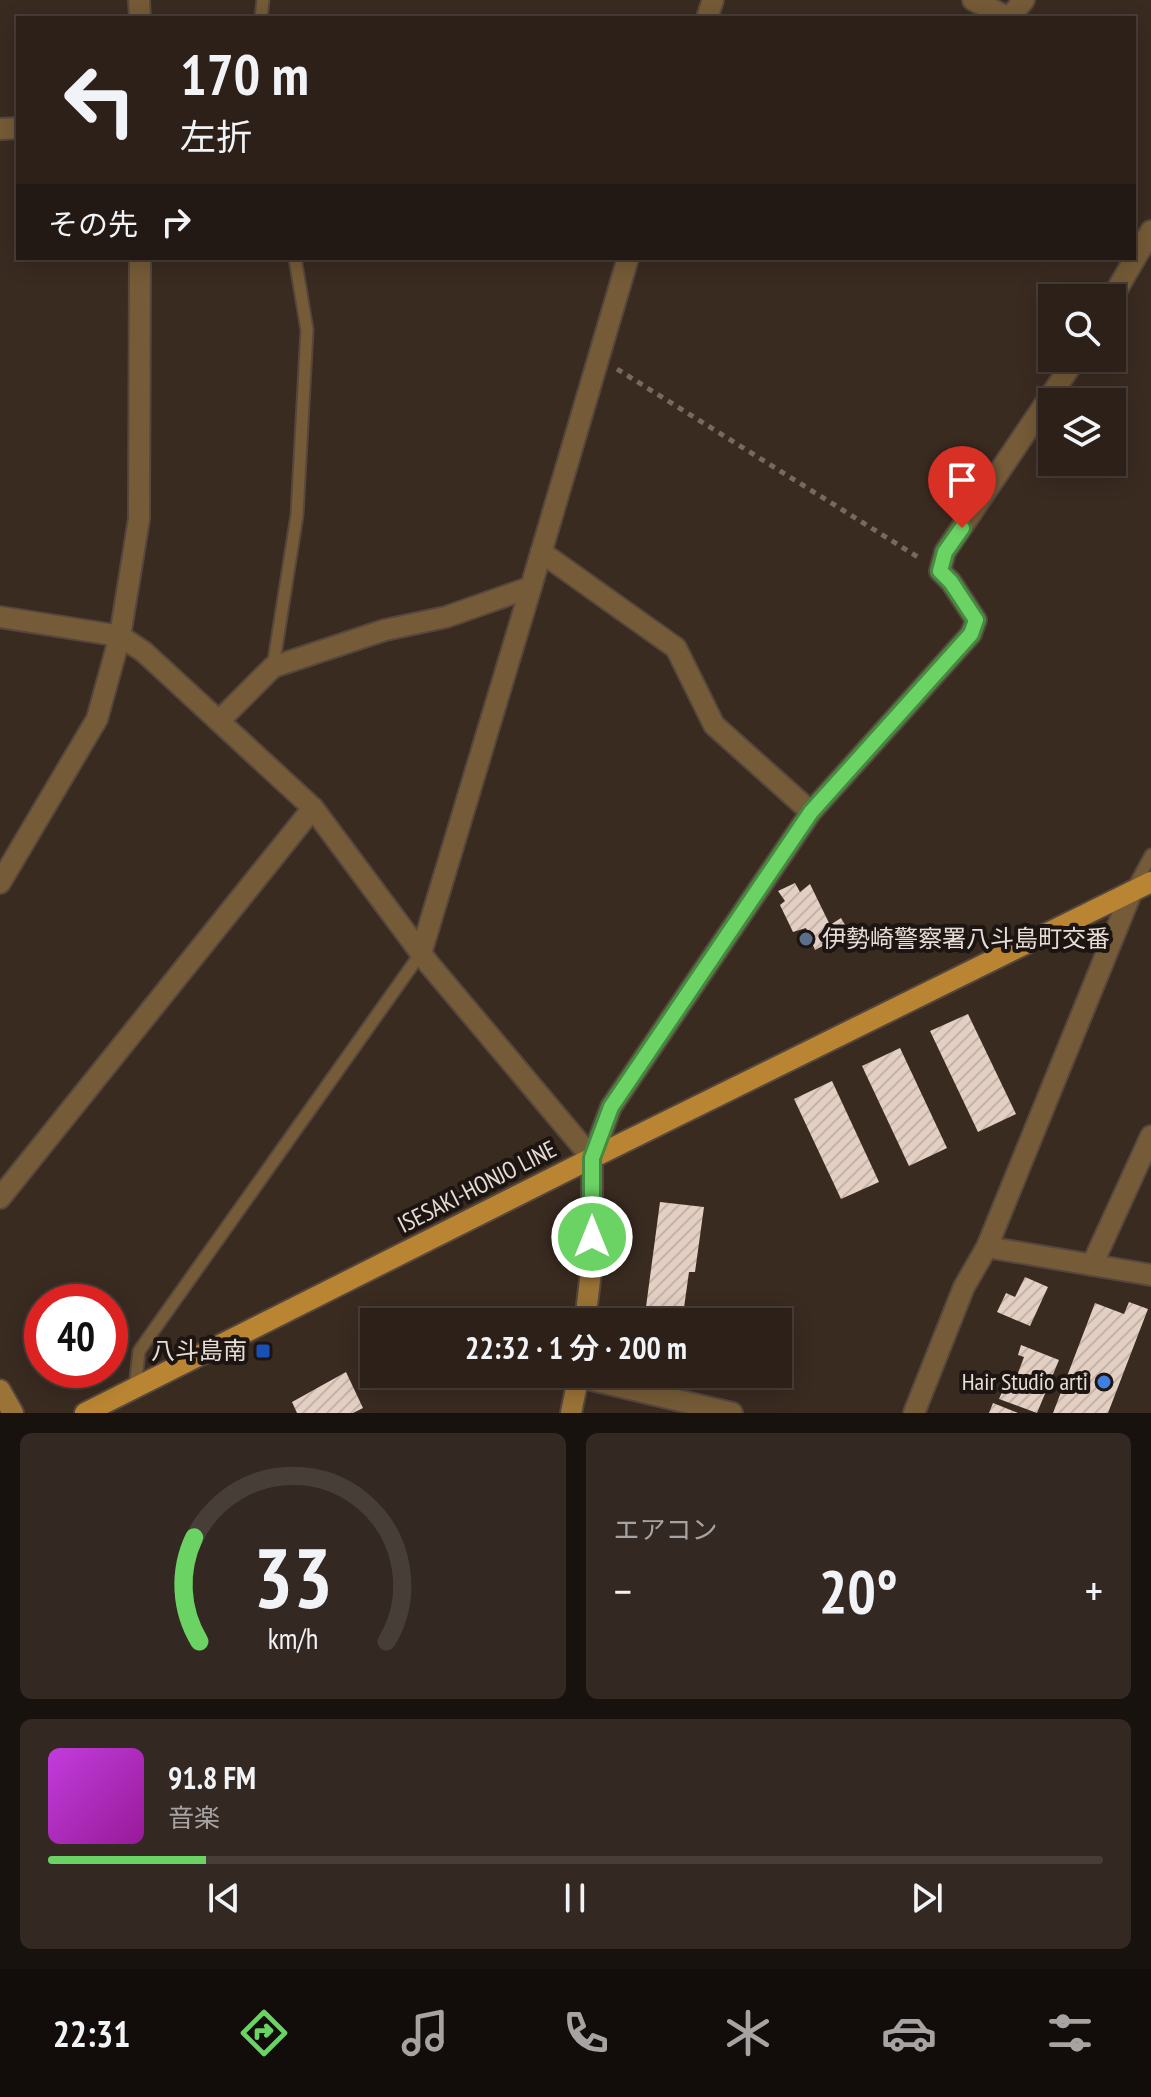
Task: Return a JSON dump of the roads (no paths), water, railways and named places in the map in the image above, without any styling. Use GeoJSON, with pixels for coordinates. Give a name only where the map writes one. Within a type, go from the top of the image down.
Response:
{"type":"FeatureCollection","features":[{"type":"Feature","properties":{"kind":"main road","name":"ISESAKI-HONJO LINE"},"geometry":{"type":"LineString","coordinates":[[85,1413],[1151,882]]}},
{"type":"Feature","properties":{"kind":"street"},"geometry":{"type":"LineString","coordinates":[[973,0],[1005,16]]}},
{"type":"Feature","properties":{"kind":"street"},"geometry":{"type":"LineString","coordinates":[[1011,16],[1024,0]]}},
{"type":"Feature","properties":{"kind":"street"},"geometry":{"type":"LineString","coordinates":[[1136,257],[1151,231]]}},
{"type":"Feature","properties":{"kind":"street"},"geometry":{"type":"LineString","coordinates":[[0,883],[97,719],[120,636],[139,519],[140,260]]}},
{"type":"Feature","properties":{"kind":"street"},"geometry":{"type":"LineString","coordinates":[[421,953],[627,260]]}},
{"type":"Feature","properties":{"kind":"street"},"geometry":{"type":"LineString","coordinates":[[1120,284],[1134,260]]}},
{"type":"Feature","properties":{"kind":"street"},"geometry":{"type":"LineString","coordinates":[[587,1308],[592,1263],[592,1158],[611,1107],[811,812],[971,634],[976,620],[940,571],[945,552],[1067,372]]}},
{"type":"Feature","properties":{"kind":"street"},"geometry":{"type":"LineString","coordinates":[[541,552],[676,648],[714,725],[811,812]]}},
{"type":"Feature","properties":{"kind":"street"},"geometry":{"type":"LineString","coordinates":[[219,721],[273,667],[385,630],[446,617],[531,587]]}},
{"type":"Feature","properties":{"kind":"street"},"geometry":{"type":"LineString","coordinates":[[0,617],[120,636],[144,652],[313,808],[421,953],[592,1158]]}},
{"type":"Feature","properties":{"kind":"street"},"geometry":{"type":"LineString","coordinates":[[0,1198],[313,808]]}},
{"type":"Feature","properties":{"kind":"street"},"geometry":{"type":"LineString","coordinates":[[914,1413],[964,1287],[987,1247],[1132,891]]}},
{"type":"Feature","properties":{"kind":"street"},"geometry":{"type":"LineString","coordinates":[[1092,1265],[1151,1136]]}},
{"type":"Feature","properties":{"kind":"street"},"geometry":{"type":"LineString","coordinates":[[987,1247],[1151,1275]]}},
{"type":"Feature","properties":{"kind":"street"},"geometry":{"type":"LineString","coordinates":[[571,1413],[576,1388]]}},
{"type":"Feature","properties":{"kind":"street"},"geometry":{"type":"LineString","coordinates":[[629,1388],[732,1413]]}},
{"type":"Feature","properties":{"kind":"street"},"geometry":{"type":"LineString","coordinates":[[0,1390],[13,1413]]}},
{"type":"Feature","properties":{"kind":"lane"},"geometry":{"type":"LineString","coordinates":[[273,667],[297,515],[307,330],[295,260]]}},
{"type":"Feature","properties":{"kind":"lane"},"geometry":{"type":"LineString","coordinates":[[1132,891],[1151,855]]}},
{"type":"Feature","properties":{"kind":"lane"},"geometry":{"type":"LineString","coordinates":[[135,1388],[139,1351],[421,953]]}},
{"type":"Feature","properties":{"kind":"place","name":"伊勢崎警察署八斗島町交番"},"geometry":{"type":"Point","coordinates":[806,939]}},
{"type":"Feature","properties":{"kind":"place","name":"八斗島南"},"geometry":{"type":"Point","coordinates":[263,1351]}},
{"type":"Feature","properties":{"kind":"place","name":"Hair Studio arti"},"geometry":{"type":"Point","coordinates":[1104,1382]}}]}
